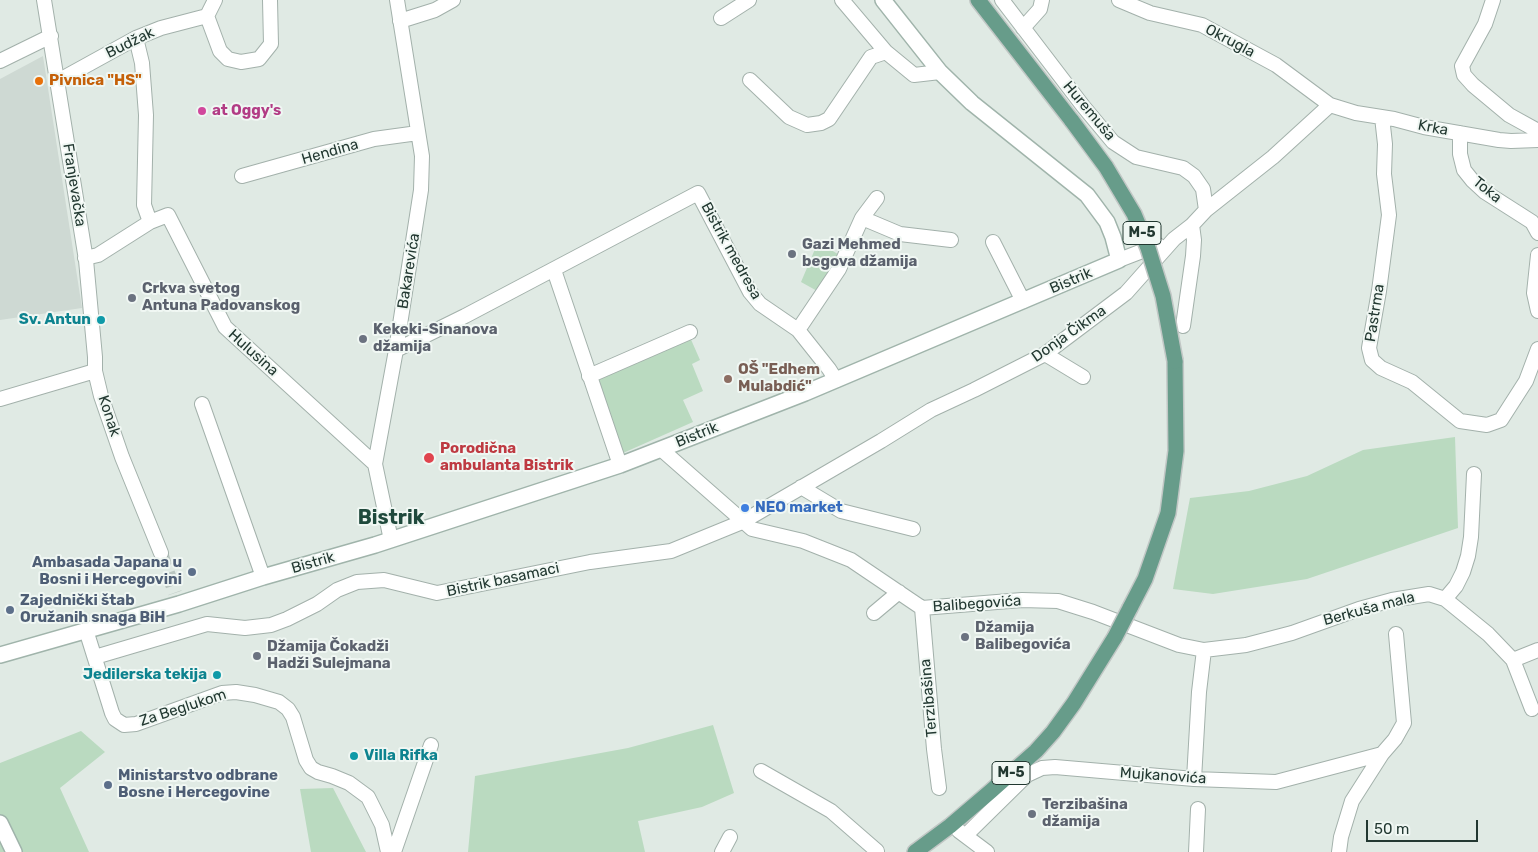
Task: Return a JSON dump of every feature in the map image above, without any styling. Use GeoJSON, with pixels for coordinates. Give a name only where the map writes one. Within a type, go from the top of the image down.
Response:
{"type":"FeatureCollection","features":[{"type":"Feature","properties":{"kind":"main road"},"geometry":{"type":"LineString","coordinates":[[883,0],[940,72],[972,104],[1087,195],[1107,222],[1114,237],[1119,260]]}},
{"type":"Feature","properties":{"kind":"main road","name":"M-5"},"geometry":{"type":"LineString","coordinates":[[915,852],[950,826],[1036,751],[1074,704],[1115,637],[1145,579],[1168,513],[1176,451],[1175,361],[1162,296],[1148,248],[1134,214],[1106,167],[978,0]]}},
{"type":"Feature","properties":{"kind":"main road","name":"Bistrik"},"geometry":{"type":"LineString","coordinates":[[0,655],[86,630],[177,598],[263,577],[391,540],[620,465],[836,380],[1119,260]]}},
{"type":"Feature","properties":{"kind":"main road"},"geometry":{"type":"LineString","coordinates":[[0,823],[14,852]]}},
{"type":"Feature","properties":{"kind":"street","name":"Franjevačka"},"geometry":{"type":"LineString","coordinates":[[44,0],[85,258],[95,371]]}},
{"type":"Feature","properties":{"kind":"street"},"geometry":{"type":"LineString","coordinates":[[215,0],[207,16],[220,51],[228,59],[240,62],[259,59],[271,44],[270,0]]}},
{"type":"Feature","properties":{"kind":"street","name":"Bakarevića"},"geometry":{"type":"LineString","coordinates":[[391,540],[375,464],[396,350],[421,190],[422,156],[397,0]]}},
{"type":"Feature","properties":{"kind":"street"},"geometry":{"type":"LineString","coordinates":[[400,21],[435,10],[453,0]]}},
{"type":"Feature","properties":{"kind":"street"},"geometry":{"type":"LineString","coordinates":[[721,18],[749,0]]}},
{"type":"Feature","properties":{"kind":"street"},"geometry":{"type":"LineString","coordinates":[[842,0],[886,52],[914,75],[940,72]]}},
{"type":"Feature","properties":{"kind":"street","name":"Huremuša"},"geometry":{"type":"LineString","coordinates":[[1002,0],[1113,142],[1136,157],[1150,162],[1167,163],[1183,168],[1194,176],[1203,189],[1206,210]]}},
{"type":"Feature","properties":{"kind":"street"},"geometry":{"type":"LineString","coordinates":[[1023,28],[1040,8],[1042,0]]}},
{"type":"Feature","properties":{"kind":"street","name":"Okrugla"},"geometry":{"type":"LineString","coordinates":[[1119,0],[1150,13],[1202,24],[1276,65],[1330,105]]}},
{"type":"Feature","properties":{"kind":"street"},"geometry":{"type":"LineString","coordinates":[[1493,0],[1485,24],[1462,66],[1464,75],[1473,85],[1509,114],[1538,131]]}},
{"type":"Feature","properties":{"kind":"street","name":"Budžak"},"geometry":{"type":"LineString","coordinates":[[58,81],[136,38],[161,28],[207,16]]}},
{"type":"Feature","properties":{"kind":"street"},"geometry":{"type":"LineString","coordinates":[[0,61],[51,36]]}},
{"type":"Feature","properties":{"kind":"street"},"geometry":{"type":"LineString","coordinates":[[85,258],[98,255],[111,248],[150,222],[144,205],[146,115],[142,63],[136,38]]}},
{"type":"Feature","properties":{"kind":"street"},"geometry":{"type":"LineString","coordinates":[[750,80],[789,117],[807,125],[821,123],[829,119],[871,57],[886,52]]}},
{"type":"Feature","properties":{"kind":"street","name":"Krka"},"geometry":{"type":"LineString","coordinates":[[1330,105],[1356,113],[1505,141],[1538,140]]}},
{"type":"Feature","properties":{"kind":"street","name":"Donja Čikma"},"geometry":{"type":"LineString","coordinates":[[742,522],[882,441],[931,410],[1045,354],[1126,293],[1174,239],[1192,225],[1206,210],[1272,157],[1330,105]]}},
{"type":"Feature","properties":{"kind":"street","name":"Pastrma"},"geometry":{"type":"LineString","coordinates":[[1382,117],[1385,144],[1384,174],[1389,215],[1369,348],[1372,360],[1381,368],[1412,382],[1460,422],[1486,425],[1501,420],[1526,381],[1538,349]]}},
{"type":"Feature","properties":{"kind":"street","name":"Hendina"},"geometry":{"type":"LineString","coordinates":[[242,176],[374,139],[418,133]]}},
{"type":"Feature","properties":{"kind":"street","name":"Toka"},"geometry":{"type":"LineString","coordinates":[[1460,133],[1460,154],[1464,170],[1472,180],[1485,192],[1536,225]]}},
{"type":"Feature","properties":{"kind":"street","name":"Bistrik medresa"},"geometry":{"type":"LineString","coordinates":[[396,350],[554,270],[698,193],[750,292],[760,304],[798,330],[836,380]]}},
{"type":"Feature","properties":{"kind":"street"},"geometry":{"type":"LineString","coordinates":[[798,330],[839,269],[862,218],[877,198]]}},
{"type":"Feature","properties":{"kind":"street","name":"Hulusina"},"geometry":{"type":"LineString","coordinates":[[150,222],[168,214],[225,327],[375,464]]}},
{"type":"Feature","properties":{"kind":"street"},"geometry":{"type":"LineString","coordinates":[[862,218],[900,234],[951,240]]}},
{"type":"Feature","properties":{"kind":"street"},"geometry":{"type":"LineString","coordinates":[[1183,326],[1193,256],[1194,240],[1192,225]]}},
{"type":"Feature","properties":{"kind":"street","name":"Bistrik"},"geometry":{"type":"LineString","coordinates":[[1119,260],[1174,239]]}},
{"type":"Feature","properties":{"kind":"street"},"geometry":{"type":"LineString","coordinates":[[993,242],[1022,301]]}},
{"type":"Feature","properties":{"kind":"street"},"geometry":{"type":"LineString","coordinates":[[1538,255],[1534,294],[1538,311]]}},
{"type":"Feature","properties":{"kind":"street"},"geometry":{"type":"LineString","coordinates":[[554,270],[620,465]]}},
{"type":"Feature","properties":{"kind":"street"},"geometry":{"type":"LineString","coordinates":[[589,376],[690,332]]}},
{"type":"Feature","properties":{"kind":"street"},"geometry":{"type":"LineString","coordinates":[[1045,354],[1083,377]]}},
{"type":"Feature","properties":{"kind":"street"},"geometry":{"type":"LineString","coordinates":[[0,399],[95,371]]}},
{"type":"Feature","properties":{"kind":"street","name":"Konak"},"geometry":{"type":"LineString","coordinates":[[95,371],[122,457],[161,553]]}},
{"type":"Feature","properties":{"kind":"street"},"geometry":{"type":"LineString","coordinates":[[202,404],[263,577]]}},
{"type":"Feature","properties":{"kind":"street","name":"Balibegovića"},"geometry":{"type":"LineString","coordinates":[[662,450],[752,529],[803,541],[851,560],[922,608],[1022,600],[1058,601],[1093,612],[1179,645],[1204,650]]}},
{"type":"Feature","properties":{"kind":"street"},"geometry":{"type":"LineString","coordinates":[[1445,600],[1464,572],[1468,556],[1471,537],[1474,474]]}},
{"type":"Feature","properties":{"kind":"street"},"geometry":{"type":"LineString","coordinates":[[801,487],[841,511],[913,529]]}},
{"type":"Feature","properties":{"kind":"street","name":"Bistrik basamaci"},"geometry":{"type":"LineString","coordinates":[[95,657],[207,624],[245,628],[271,625],[287,619],[317,604],[337,590],[357,582],[384,580],[437,593],[590,562],[671,551],[742,522]]}},
{"type":"Feature","properties":{"kind":"street"},"geometry":{"type":"LineString","coordinates":[[874,613],[899,592]]}},
{"type":"Feature","properties":{"kind":"street","name":"Berkuša mala"},"geometry":{"type":"LineString","coordinates":[[1204,650],[1246,645],[1292,633],[1392,600],[1429,594],[1445,600],[1488,634],[1513,660],[1532,709]]}},
{"type":"Feature","properties":{"kind":"street","name":"Terzibašina"},"geometry":{"type":"LineString","coordinates":[[922,608],[939,788]]}},
{"type":"Feature","properties":{"kind":"street"},"geometry":{"type":"LineString","coordinates":[[86,630],[95,657]]}},
{"type":"Feature","properties":{"kind":"street"},"geometry":{"type":"LineString","coordinates":[[1339,852],[1341,837],[1352,801],[1382,754],[1395,739],[1404,722],[1396,634]]}},
{"type":"Feature","properties":{"kind":"street"},"geometry":{"type":"LineString","coordinates":[[1194,779],[1199,692],[1204,650]]}},
{"type":"Feature","properties":{"kind":"street"},"geometry":{"type":"LineString","coordinates":[[1513,660],[1538,650]]}},
{"type":"Feature","properties":{"kind":"street","name":"Za Beglukom"},"geometry":{"type":"LineString","coordinates":[[95,657],[115,719],[124,726],[136,724],[222,693],[236,692],[279,702],[288,709],[293,717],[306,760],[311,768],[349,783],[368,797],[382,825],[388,852]]}},
{"type":"Feature","properties":{"kind":"street"},"geometry":{"type":"LineString","coordinates":[[394,852],[431,745]]}},
{"type":"Feature","properties":{"kind":"street","name":"Mujkanovića"},"geometry":{"type":"LineString","coordinates":[[966,835],[1027,775],[1042,768],[1055,767],[1194,779],[1276,782],[1382,754]]}},
{"type":"Feature","properties":{"kind":"street"},"geometry":{"type":"LineString","coordinates":[[761,771],[831,811],[876,852]]}},
{"type":"Feature","properties":{"kind":"street"},"geometry":{"type":"LineString","coordinates":[[1196,852],[1198,810]]}},
{"type":"Feature","properties":{"kind":"street"},"geometry":{"type":"LineString","coordinates":[[950,826],[966,835],[987,852]]}},
{"type":"Feature","properties":{"kind":"street"},"geometry":{"type":"LineString","coordinates":[[722,852],[730,837]]}},
{"type":"Feature","properties":{"kind":"shaded area"},"geometry":{"type":"Polygon","coordinates":[[[43,56],[82,308],[0,320],[0,79],[43,56]]]}},
{"type":"Feature","properties":{"kind":"green space"},"geometry":{"type":"Polygon","coordinates":[[[818,242],[841,256],[819,292],[801,282],[818,242]]]}},
{"type":"Feature","properties":{"kind":"green space"},"geometry":{"type":"Polygon","coordinates":[[[689,335],[700,360],[692,364],[703,391],[683,400],[693,422],[623,453],[595,376],[689,335]]]}},
{"type":"Feature","properties":{"kind":"green space"},"geometry":{"type":"Polygon","coordinates":[[[1455,437],[1458,528],[1307,579],[1213,594],[1173,589],[1190,498],[1249,491],[1307,476],[1363,450],[1455,437]]]}},
{"type":"Feature","properties":{"kind":"green space"},"geometry":{"type":"Polygon","coordinates":[[[713,725],[734,793],[702,807],[638,821],[645,852],[468,852],[475,776],[628,748],[713,725]]]}},
{"type":"Feature","properties":{"kind":"green space"},"geometry":{"type":"Polygon","coordinates":[[[81,731],[105,752],[60,788],[89,852],[0,852],[0,763],[81,731]]]}},
{"type":"Feature","properties":{"kind":"green space"},"geometry":{"type":"Polygon","coordinates":[[[333,788],[366,852],[311,852],[300,789],[333,788]]]}},
{"type":"Feature","properties":{"kind":"tunnel"},"geometry":{"type":"LineString","coordinates":[[161,553],[175,593]]}},
{"type":"Feature","properties":{"kind":"place","name":"Pivnica \"HS\""},"geometry":{"type":"Point","coordinates":[39,81]}},
{"type":"Feature","properties":{"kind":"place","name":"at Oggy's"},"geometry":{"type":"Point","coordinates":[202,111]}},
{"type":"Feature","properties":{"kind":"place","name":"Gazi Mehmed begova džamija"},"geometry":{"type":"Point","coordinates":[792,254]}},
{"type":"Feature","properties":{"kind":"place","name":"Crkva svetog Antuna Padovanskog"},"geometry":{"type":"Point","coordinates":[132,298]}},
{"type":"Feature","properties":{"kind":"place","name":"Sv. Antun"},"geometry":{"type":"Point","coordinates":[101,320]}},
{"type":"Feature","properties":{"kind":"place","name":"Kekeki-Sinanova džamija"},"geometry":{"type":"Point","coordinates":[363,339]}},
{"type":"Feature","properties":{"kind":"place","name":"OŠ \"Edhem Mulabdić\""},"geometry":{"type":"Point","coordinates":[728,379]}},
{"type":"Feature","properties":{"kind":"place","name":"Porodična ambulanta Bistrik"},"geometry":{"type":"Point","coordinates":[429,458]}},
{"type":"Feature","properties":{"kind":"place","name":"NEO market"},"geometry":{"type":"Point","coordinates":[745,508]}},
{"type":"Feature","properties":{"kind":"place","name":"Ambasada Japana u Bosni i Hercegovini"},"geometry":{"type":"Point","coordinates":[192,572]}},
{"type":"Feature","properties":{"kind":"place","name":"Zajednički štab Oružanih snaga BiH"},"geometry":{"type":"Point","coordinates":[10,610]}},
{"type":"Feature","properties":{"kind":"place","name":"Džamija Balibegovića"},"geometry":{"type":"Point","coordinates":[965,637]}},
{"type":"Feature","properties":{"kind":"place","name":"Džamija Čokadži Hadži Sulejmana"},"geometry":{"type":"Point","coordinates":[257,656]}},
{"type":"Feature","properties":{"kind":"place","name":"Jedilerska tekija"},"geometry":{"type":"Point","coordinates":[217,675]}},
{"type":"Feature","properties":{"kind":"place","name":"Villa Rifka"},"geometry":{"type":"Point","coordinates":[354,756]}},
{"type":"Feature","properties":{"kind":"place","name":"Ministarstvo odbrane Bosne i Hercegovine"},"geometry":{"type":"Point","coordinates":[108,785]}},
{"type":"Feature","properties":{"kind":"place","name":"Terzibašina džamija"},"geometry":{"type":"Point","coordinates":[1032,814]}},
{"type":"Feature","properties":{"kind":"district","name":"Bistrik"},"geometry":{"type":"Point","coordinates":[391,518]}}]}
